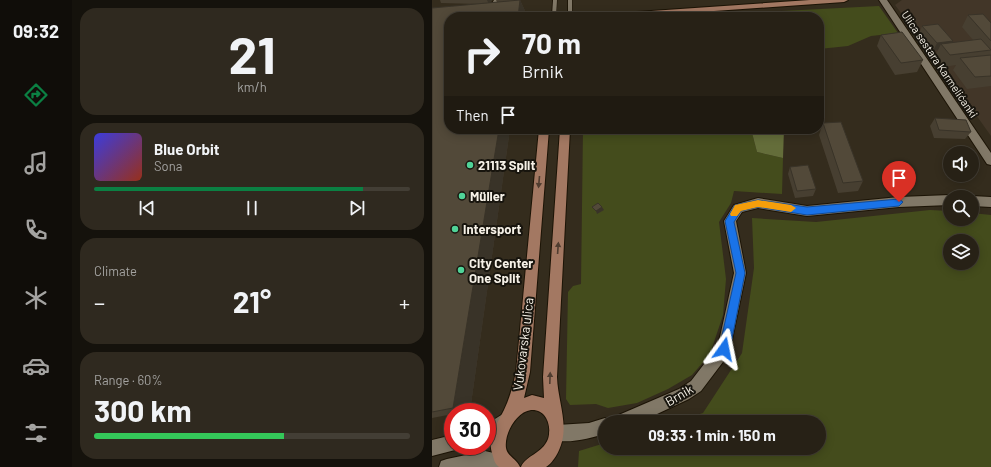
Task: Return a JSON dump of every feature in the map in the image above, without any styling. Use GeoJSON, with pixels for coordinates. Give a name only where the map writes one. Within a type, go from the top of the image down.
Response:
{"type":"FeatureCollection","features":[{"type":"Feature","properties":{"kind":"street"},"geometry":{"type":"LineString","coordinates":[[657,12],[784,2],[844,0]]}},
{"type":"Feature","properties":{"kind":"street","name":"Ulica sestara Karmelićanki"},"geometry":{"type":"LineString","coordinates":[[883,0],[991,161]]}},
{"type":"Feature","properties":{"kind":"street","name":"Vukovarska ulica"},"geometry":{"type":"LineString","coordinates":[[508,465],[500,457],[498,440],[520,387],[522,377],[544,134]]}},
{"type":"Feature","properties":{"kind":"street","name":"Vukovarska ulica"},"geometry":{"type":"LineString","coordinates":[[555,440],[557,424],[552,402],[550,377],[565,134]]}},
{"type":"Feature","properties":{"kind":"street","name":"Brnik"},"geometry":{"type":"LineString","coordinates":[[638,415],[684,394],[696,386],[724,349],[740,273],[730,221],[738,208],[758,203],[807,211],[899,202],[943,200]]}},
{"type":"Feature","properties":{"kind":"street"},"geometry":{"type":"LineString","coordinates":[[979,201],[991,202]]}},
{"type":"Feature","properties":{"kind":"street"},"geometry":{"type":"LineString","coordinates":[[496,426],[525,405],[538,403],[550,409],[555,416]]}},
{"type":"Feature","properties":{"kind":"street"},"geometry":{"type":"LineString","coordinates":[[529,467],[546,456],[555,440],[598,428]]}},
{"type":"Feature","properties":{"kind":"street"},"geometry":{"type":"LineString","coordinates":[[548,467],[555,440]]}},
{"type":"Feature","properties":{"kind":"street"},"geometry":{"type":"LineString","coordinates":[[432,448],[444,445]]}},
{"type":"Feature","properties":{"kind":"street"},"geometry":{"type":"LineString","coordinates":[[447,467],[485,459],[508,465]]}},
{"type":"Feature","properties":{"kind":"lane"},"geometry":{"type":"LineString","coordinates":[[492,12],[496,0]]}},
{"type":"Feature","properties":{"kind":"lane"},"geometry":{"type":"LineString","coordinates":[[554,12],[555,0]]}},
{"type":"Feature","properties":{"kind":"lane"},"geometry":{"type":"LineString","coordinates":[[570,0],[570,12]]}},
{"type":"Feature","properties":{"kind":"lane"},"geometry":{"type":"LineString","coordinates":[[485,8],[492,8]]}},
{"type":"Feature","properties":{"kind":"shaded area"},"geometry":{"type":"Polygon","coordinates":[[[902,0],[991,0],[991,136],[942,67],[895,5],[902,0]]]}},
{"type":"Feature","properties":{"kind":"green space"},"geometry":{"type":"Polygon","coordinates":[[[879,6],[898,33],[871,36],[848,46],[824,48],[824,12],[763,12],[879,6]]]}},
{"type":"Feature","properties":{"kind":"green space"},"geometry":{"type":"Polygon","coordinates":[[[583,134],[752,134],[757,152],[783,158],[782,194],[734,191],[731,203],[719,222],[726,279],[723,315],[710,354],[692,375],[668,389],[637,403],[608,408],[596,404],[570,405],[566,399],[568,292],[573,286],[581,284],[583,134]]]}},
{"type":"Feature","properties":{"kind":"green space"},"geometry":{"type":"Polygon","coordinates":[[[752,134],[784,134],[783,158],[757,152],[752,134]]]}},
{"type":"Feature","properties":{"kind":"green space"},"geometry":{"type":"Polygon","coordinates":[[[930,210],[943,211],[943,226],[979,226],[979,214],[991,215],[991,467],[578,467],[579,451],[598,445],[598,455],[826,455],[826,415],[697,415],[703,413],[742,353],[754,268],[752,218],[816,222],[930,210]]]}},
{"type":"Feature","properties":{"kind":"building","name":"City Center One Split"},"geometry":{"type":"Polygon","coordinates":[[[520,0],[519,12],[444,12],[444,134],[498,134],[454,403],[444,403],[444,410],[432,412],[432,8],[520,0]]]}},
{"type":"Feature","properties":{"kind":"building"},"geometry":{"type":"Polygon","coordinates":[[[983,14],[991,23],[991,41],[968,15],[983,14]]]}},
{"type":"Feature","properties":{"kind":"building"},"geometry":{"type":"Polygon","coordinates":[[[938,24],[953,41],[937,43],[922,26],[938,24]]]}},
{"type":"Feature","properties":{"kind":"building"},"geometry":{"type":"Polygon","coordinates":[[[902,32],[923,60],[901,63],[881,35],[902,32]]]}},
{"type":"Feature","properties":{"kind":"building"},"geometry":{"type":"Polygon","coordinates":[[[981,39],[991,50],[950,55],[941,44],[981,39]]]}},
{"type":"Feature","properties":{"kind":"building"},"geometry":{"type":"Polygon","coordinates":[[[991,55],[991,76],[975,77],[960,58],[991,55]]]}},
{"type":"Feature","properties":{"kind":"building"},"geometry":{"type":"Polygon","coordinates":[[[935,118],[966,120],[971,132],[939,130],[935,118]]]}},
{"type":"Feature","properties":{"kind":"building"},"geometry":{"type":"Polygon","coordinates":[[[841,122],[863,181],[843,183],[824,123],[841,122]]]}},
{"type":"Feature","properties":{"kind":"building"},"geometry":{"type":"Polygon","coordinates":[[[808,165],[816,189],[797,191],[790,167],[808,165]]]}},
{"type":"Feature","properties":{"kind":"building"},"geometry":{"type":"Polygon","coordinates":[[[598,203],[602,207],[596,211],[592,207],[598,203]]]}},
{"type":"Feature","properties":{"kind":"slow traffic"},"geometry":{"type":"LineString","coordinates":[[734,214],[738,208],[758,203],[791,208]]}},
{"type":"Feature","properties":{"kind":"place","name":"21113 Split"},"geometry":{"type":"Point","coordinates":[470,165]}},
{"type":"Feature","properties":{"kind":"place","name":"Müller"},"geometry":{"type":"Point","coordinates":[462,196]}},
{"type":"Feature","properties":{"kind":"place","name":"Intersport"},"geometry":{"type":"Point","coordinates":[455,229]}},
{"type":"Feature","properties":{"kind":"place","name":"City Center One Split"},"geometry":{"type":"Point","coordinates":[461,270]}},
{"type":"Feature","properties":{"kind":"route"},"geometry":{"type":"LineString","coordinates":[[724,349],[740,273],[730,221],[738,208],[758,203],[807,211],[899,202]]}}]}
